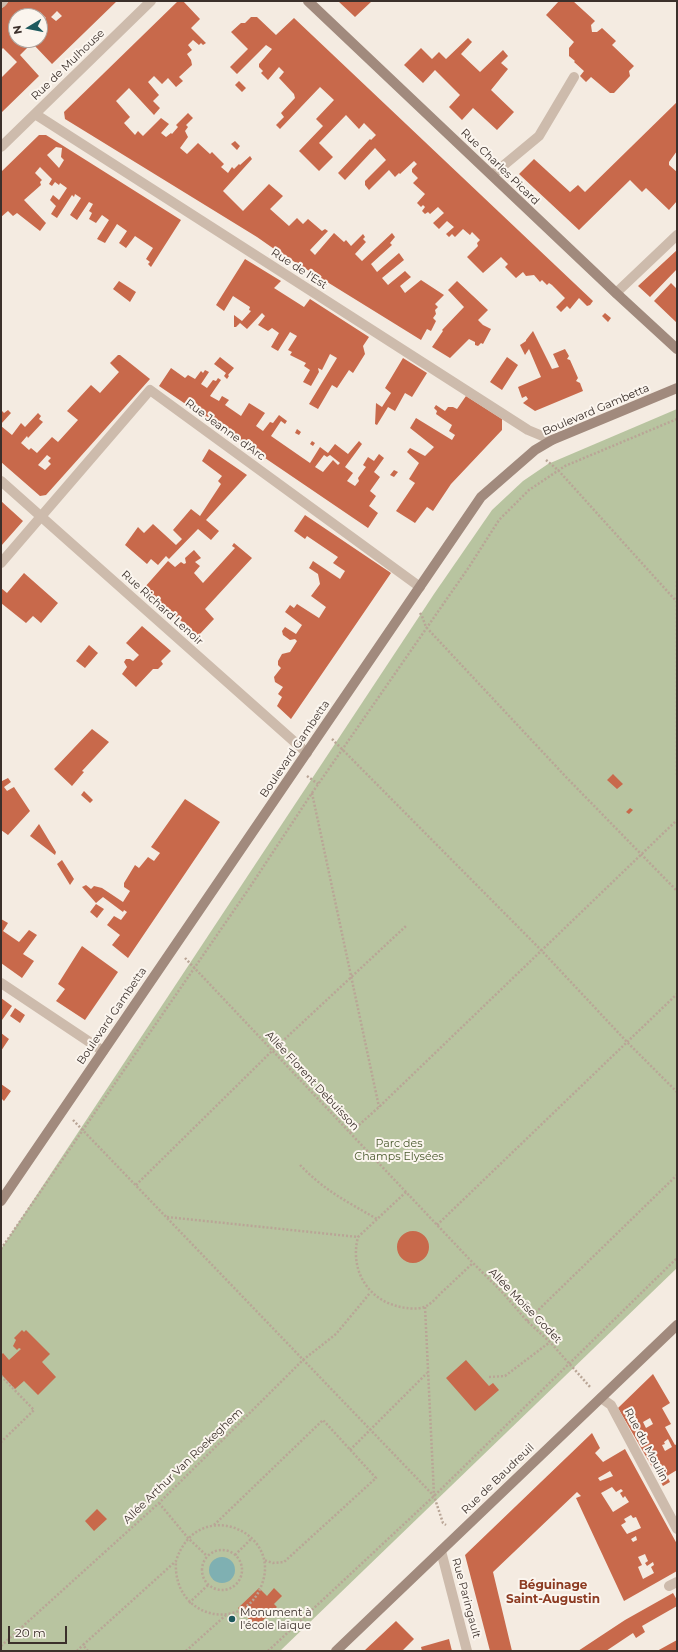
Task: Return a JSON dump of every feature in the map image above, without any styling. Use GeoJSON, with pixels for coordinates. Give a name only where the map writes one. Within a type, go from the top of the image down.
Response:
{"type":"FeatureCollection","features":[{"type":"Feature","properties":{"kind":"main road","name":"Rue Charles Picard"},"geometry":{"type":"LineString","coordinates":[[308,1],[677,349]]}},
{"type":"Feature","properties":{"kind":"main road","name":"Boulevard Gambetta"},"geometry":{"type":"LineString","coordinates":[[1,1201],[481,498],[535,450],[552,440],[677,388]]}},
{"type":"Feature","properties":{"kind":"main road","name":"Rue de Baudreuil"},"geometry":{"type":"LineString","coordinates":[[336,1651],[677,1325]]}},
{"type":"Feature","properties":{"kind":"street","name":"Rue de Mulhouse"},"geometry":{"type":"LineString","coordinates":[[1,147],[151,1]]}},
{"type":"Feature","properties":{"kind":"street"},"geometry":{"type":"LineString","coordinates":[[492,175],[539,136],[574,77]]}},
{"type":"Feature","properties":{"kind":"street","name":"Rue de l'Est"},"geometry":{"type":"LineString","coordinates":[[35,114],[528,430],[552,440]]}},
{"type":"Feature","properties":{"kind":"street"},"geometry":{"type":"LineString","coordinates":[[616,293],[677,235]]}},
{"type":"Feature","properties":{"kind":"street","name":"Rue Jeanne d'Arc"},"geometry":{"type":"LineString","coordinates":[[42,517],[150,390],[420,587]]}},
{"type":"Feature","properties":{"kind":"street","name":"Rue Richard Lenoir"},"geometry":{"type":"LineString","coordinates":[[1,481],[307,753]]}},
{"type":"Feature","properties":{"kind":"street"},"geometry":{"type":"LineString","coordinates":[[1,563],[42,517]]}},
{"type":"Feature","properties":{"kind":"street"},"geometry":{"type":"LineString","coordinates":[[1,983],[103,1051]]}},
{"type":"Feature","properties":{"kind":"street","name":"Rue du Moulin"},"geometry":{"type":"LineString","coordinates":[[601,1398],[611,1405],[677,1529]]}},
{"type":"Feature","properties":{"kind":"street","name":"Rue Paringault"},"geometry":{"type":"LineString","coordinates":[[441,1551],[467,1651]]}},
{"type":"Feature","properties":{"kind":"path"},"geometry":{"type":"LineString","coordinates":[[1,1250],[195,968],[312,793],[499,520],[528,490],[558,470],[677,419]]}},
{"type":"Feature","properties":{"kind":"path"},"geometry":{"type":"LineString","coordinates":[[535,450],[558,470],[677,601]]}},
{"type":"Feature","properties":{"kind":"path"},"geometry":{"type":"LineString","coordinates":[[677,581],[677,777]]}},
{"type":"Feature","properties":{"kind":"path"},"geometry":{"type":"LineString","coordinates":[[408,604],[422,616],[426,627],[561,771],[677,891]]}},
{"type":"Feature","properties":{"kind":"path"},"geometry":{"type":"LineString","coordinates":[[322,730],[343,748],[677,1092]]}},
{"type":"Feature","properties":{"kind":"path"},"geometry":{"type":"LineString","coordinates":[[312,793],[379,1107]]}},
{"type":"Feature","properties":{"kind":"path"},"geometry":{"type":"LineString","coordinates":[[350,1133],[379,1107],[540,950],[677,820]]}},
{"type":"Feature","properties":{"kind":"path"},"geometry":{"type":"LineString","coordinates":[[136,1185],[272,1050],[406,926]]}},
{"type":"Feature","properties":{"kind":"path","name":"Allée Florent Debuisson"},"geometry":{"type":"LineString","coordinates":[[174,947],[438,1225]]}},
{"type":"Feature","properties":{"kind":"path"},"geometry":{"type":"LineString","coordinates":[[438,1225],[677,994]]}},
{"type":"Feature","properties":{"kind":"path"},"geometry":{"type":"LineString","coordinates":[[63,1110],[434,1496]]}},
{"type":"Feature","properties":{"kind":"path"},"geometry":{"type":"LineString","coordinates":[[300,1165],[316,1181],[334,1194],[377,1219]]}},
{"type":"Feature","properties":{"kind":"path"},"geometry":{"type":"LineString","coordinates":[[527,1320],[677,1175]]}},
{"type":"Feature","properties":{"kind":"path"},"geometry":{"type":"LineString","coordinates":[[406,1192],[358,1237],[355,1246],[357,1267],[370,1293],[383,1301],[399,1307],[412,1309],[425,1307],[473,1263]]}},
{"type":"Feature","properties":{"kind":"path"},"geometry":{"type":"LineString","coordinates":[[166,1217],[358,1237]]}},
{"type":"Feature","properties":{"kind":"path","name":"Allée Moïse Godet"},"geometry":{"type":"LineString","coordinates":[[438,1225],[527,1320],[550,1342],[568,1364],[601,1398]]}},
{"type":"Feature","properties":{"kind":"path"},"geometry":{"type":"LineString","coordinates":[[268,1651],[434,1496],[677,1258]]}},
{"type":"Feature","properties":{"kind":"path","name":"Allée Arthur Van Roekeghem"},"geometry":{"type":"LineString","coordinates":[[1,1646],[159,1503],[303,1360],[336,1334],[370,1293]]}},
{"type":"Feature","properties":{"kind":"path"},"geometry":{"type":"LineString","coordinates":[[425,1307],[434,1496],[443,1522],[457,1536]]}},
{"type":"Feature","properties":{"kind":"path"},"geometry":{"type":"LineString","coordinates":[[489,1377],[505,1376],[550,1342]]}},
{"type":"Feature","properties":{"kind":"path"},"geometry":{"type":"LineString","coordinates":[[350,1450],[427,1373]]}},
{"type":"Feature","properties":{"kind":"path"},"geometry":{"type":"LineString","coordinates":[[1,1376],[34,1410],[1,1442]]}},
{"type":"Feature","properties":{"kind":"path"},"geometry":{"type":"LineString","coordinates":[[213,1525],[323,1420],[376,1478],[284,1562],[273,1563],[264,1560]]}},
{"type":"Feature","properties":{"kind":"path"},"geometry":{"type":"LineString","coordinates":[[159,1503],[188,1538],[207,1556]]}},
{"type":"Feature","properties":{"kind":"path"},"geometry":{"type":"LineString","coordinates":[[213,1525],[234,1527],[252,1538],[259,1548],[264,1560],[265,1572],[257,1595],[249,1604],[238,1611],[226,1615],[214,1615],[202,1611],[189,1603],[183,1596],[178,1586],[175,1573],[176,1561],[180,1550],[188,1538],[203,1528],[213,1525]]}},
{"type":"Feature","properties":{"kind":"path"},"geometry":{"type":"LineString","coordinates":[[235,1555],[252,1538]]}},
{"type":"Feature","properties":{"kind":"path"},"geometry":{"type":"LineString","coordinates":[[218,1550],[224,1550],[235,1555],[240,1560],[242,1572],[237,1584],[226,1590],[219,1590],[208,1585],[202,1574],[203,1562],[207,1556],[218,1550]]}},
{"type":"Feature","properties":{"kind":"path"},"geometry":{"type":"LineString","coordinates":[[77,1651],[176,1561]]}},
{"type":"Feature","properties":{"kind":"path"},"geometry":{"type":"LineString","coordinates":[[189,1603],[208,1585]]}},
{"type":"Feature","properties":{"kind":"path"},"geometry":{"type":"LineString","coordinates":[[186,1651],[226,1615]]}},
{"type":"Feature","properties":{"kind":"path"},"geometry":{"type":"LineString","coordinates":[[83,1645],[88,1651]]}},
{"type":"Feature","properties":{"kind":"green space","name":"Parc des Champs Elysées"},"geometry":{"type":"Polygon","coordinates":[[[677,409],[677,1268],[280,1651],[1,1651],[1,1249],[434,594],[492,510],[523,481],[548,464],[677,409]]]}},
{"type":"Feature","properties":{"kind":"water"},"geometry":{"type":"Polygon","coordinates":[[[222,1557],[231,1561],[235,1570],[231,1579],[222,1583],[213,1579],[209,1570],[213,1561],[222,1557]]]}},
{"type":"Feature","properties":{"kind":"building"},"geometry":{"type":"Polygon","coordinates":[[[9,1],[117,1],[52,64],[37,48],[48,48],[48,8],[8,8],[8,48],[27,48],[20,55],[39,76],[1,113],[1,78],[17,62],[3,48],[1,50],[1,9],[9,1]],[[57,11],[51,17],[56,21],[62,16],[57,11]]]}},
{"type":"Feature","properties":{"kind":"building"},"geometry":{"type":"Polygon","coordinates":[[[178,1],[183,1],[200,19],[191,28],[206,43],[203,45],[201,43],[199,45],[193,40],[188,45],[192,50],[187,54],[192,65],[179,77],[183,81],[176,87],[168,78],[162,84],[154,76],[148,82],[159,95],[153,101],[160,108],[154,115],[129,88],[116,101],[130,117],[124,123],[135,135],[138,131],[143,136],[161,118],[169,124],[161,133],[166,137],[171,133],[172,134],[178,127],[176,125],[188,113],[193,118],[186,125],[188,127],[185,131],[188,137],[180,148],[187,154],[198,143],[210,154],[212,152],[224,164],[221,167],[228,173],[232,167],[234,169],[250,156],[252,159],[223,191],[243,211],[269,184],[283,196],[270,209],[289,226],[297,218],[303,224],[308,219],[322,231],[325,229],[328,231],[310,250],[315,255],[334,233],[344,242],[346,240],[351,246],[363,234],[365,237],[363,239],[366,242],[355,254],[362,261],[392,233],[395,237],[390,243],[392,245],[371,264],[377,272],[399,253],[404,260],[382,278],[388,285],[405,271],[411,277],[400,286],[405,293],[421,280],[444,295],[435,304],[438,307],[435,310],[436,314],[433,318],[436,321],[431,331],[427,329],[421,340],[65,119],[64,112],[178,1]]]}},
{"type":"Feature","properties":{"kind":"building"},"geometry":{"type":"Polygon","coordinates":[[[338,1],[372,1],[355,17],[338,1]]]}},
{"type":"Feature","properties":{"kind":"building"},"geometry":{"type":"Polygon","coordinates":[[[559,1],[573,1],[595,21],[591,25],[592,32],[597,32],[602,28],[616,41],[612,45],[634,66],[629,71],[630,76],[614,93],[610,93],[591,77],[586,82],[580,76],[584,71],[569,56],[569,48],[574,42],[546,15],[559,1]]]}},
{"type":"Feature","properties":{"kind":"building"},"geometry":{"type":"Polygon","coordinates":[[[251,17],[257,17],[276,35],[294,18],[593,301],[590,305],[587,306],[579,298],[570,309],[567,306],[561,312],[556,307],[565,298],[552,285],[549,283],[547,285],[542,280],[540,282],[534,275],[526,276],[523,272],[516,278],[505,267],[508,264],[501,257],[483,273],[467,257],[478,246],[477,243],[480,240],[472,232],[470,235],[463,229],[455,237],[452,234],[449,237],[446,234],[454,227],[447,221],[439,229],[433,223],[444,213],[438,207],[430,214],[428,212],[425,214],[422,211],[425,207],[423,205],[421,207],[417,203],[425,194],[413,183],[418,178],[412,172],[412,169],[417,164],[414,161],[395,177],[389,170],[369,190],[365,185],[365,181],[386,160],[375,148],[345,180],[338,173],[370,139],[371,140],[376,135],[364,123],[359,129],[346,115],[319,143],[333,157],[319,171],[299,151],[323,126],[316,119],[334,100],[320,87],[280,129],[276,125],[284,117],[281,113],[295,98],[294,94],[279,78],[284,72],[279,67],[268,80],[261,73],[263,71],[259,67],[259,64],[272,49],[266,45],[237,74],[230,67],[248,49],[231,32],[251,17]]]}},
{"type":"Feature","properties":{"kind":"building"},"geometry":{"type":"Polygon","coordinates":[[[468,38],[472,42],[461,54],[480,72],[503,50],[508,56],[501,63],[508,69],[491,90],[514,112],[497,130],[473,108],[462,120],[449,107],[460,95],[435,70],[423,83],[404,65],[421,48],[432,59],[439,52],[446,59],[468,38]]]}},
{"type":"Feature","properties":{"kind":"building"},"geometry":{"type":"Polygon","coordinates":[[[239,81],[246,88],[242,92],[235,85],[239,81]]]}},
{"type":"Feature","properties":{"kind":"building"},"geometry":{"type":"Polygon","coordinates":[[[677,102],[677,151],[669,162],[669,165],[677,172],[677,201],[669,210],[646,188],[642,192],[630,180],[579,230],[519,174],[534,159],[570,192],[578,185],[585,192],[677,102]]]}},
{"type":"Feature","properties":{"kind":"building"},"geometry":{"type":"Polygon","coordinates":[[[39,135],[46,135],[181,220],[151,267],[148,264],[150,262],[146,259],[153,248],[135,236],[126,248],[119,243],[127,231],[117,224],[105,243],[97,239],[109,220],[102,215],[96,223],[89,219],[92,213],[89,211],[93,204],[89,202],[77,220],[70,215],[81,198],[75,194],[74,197],[72,195],[57,218],[51,214],[56,206],[50,200],[53,195],[59,200],[67,188],[60,183],[59,185],[55,182],[52,186],[49,184],[52,179],[40,167],[35,173],[42,180],[40,182],[41,185],[24,200],[46,223],[40,231],[17,213],[13,216],[8,211],[1,217],[1,172],[39,135]],[[56,147],[47,155],[59,168],[64,160],[61,157],[62,148],[56,147]]]}},
{"type":"Feature","properties":{"kind":"building"},"geometry":{"type":"Polygon","coordinates":[[[235,141],[240,146],[237,150],[231,144],[235,141]]]}},
{"type":"Feature","properties":{"kind":"building"},"geometry":{"type":"Polygon","coordinates":[[[677,250],[677,269],[650,297],[638,286],[677,250]]]}},
{"type":"Feature","properties":{"kind":"building"},"geometry":{"type":"Polygon","coordinates":[[[245,259],[281,281],[274,288],[304,307],[310,299],[369,337],[363,346],[365,354],[353,373],[349,370],[337,388],[332,385],[318,409],[309,404],[337,358],[330,354],[322,370],[318,368],[319,372],[311,386],[303,382],[310,370],[304,366],[306,363],[290,355],[292,352],[288,350],[297,336],[290,332],[278,351],[271,347],[279,333],[272,328],[268,331],[258,325],[265,316],[262,313],[247,329],[240,323],[234,327],[234,315],[242,321],[251,311],[249,310],[250,307],[233,296],[224,311],[216,305],[245,259]]]}},
{"type":"Feature","properties":{"kind":"building"},"geometry":{"type":"Polygon","coordinates":[[[119,281],[136,292],[130,302],[113,289],[119,281]]]}},
{"type":"Feature","properties":{"kind":"building"},"geometry":{"type":"Polygon","coordinates":[[[457,281],[488,310],[478,320],[483,325],[491,329],[483,344],[481,343],[478,346],[475,345],[475,342],[469,339],[450,358],[432,347],[443,331],[442,330],[464,307],[448,290],[457,281]]]}},
{"type":"Feature","properties":{"kind":"building"},"geometry":{"type":"Polygon","coordinates":[[[671,283],[677,289],[677,323],[654,301],[671,283]]]}},
{"type":"Feature","properties":{"kind":"building"},"geometry":{"type":"Polygon","coordinates":[[[605,313],[611,318],[608,322],[602,316],[605,313]]]}},
{"type":"Feature","properties":{"kind":"building"},"geometry":{"type":"Polygon","coordinates":[[[533,331],[552,369],[559,367],[553,354],[565,349],[569,356],[567,359],[570,360],[578,378],[576,381],[580,383],[583,391],[535,411],[523,403],[528,399],[526,396],[522,398],[518,387],[541,377],[529,349],[525,355],[520,345],[526,341],[533,331]]]}},
{"type":"Feature","properties":{"kind":"building"},"geometry":{"type":"Polygon","coordinates":[[[118,355],[120,355],[150,379],[46,495],[40,496],[1,462],[1,426],[12,435],[21,423],[25,427],[38,413],[41,416],[39,419],[43,422],[28,438],[27,436],[21,443],[29,450],[31,448],[37,453],[52,437],[58,442],[78,420],[67,411],[91,385],[100,393],[119,372],[110,363],[118,355]],[[47,455],[38,465],[45,470],[51,464],[48,461],[51,458],[47,455]]]}},
{"type":"Feature","properties":{"kind":"building"},"geometry":{"type":"Polygon","coordinates":[[[220,357],[234,368],[228,375],[229,376],[227,379],[224,376],[226,373],[214,364],[220,357]]]}},
{"type":"Feature","properties":{"kind":"building"},"geometry":{"type":"Polygon","coordinates":[[[507,357],[518,365],[502,390],[490,382],[507,357]]]}},
{"type":"Feature","properties":{"kind":"building"},"geometry":{"type":"Polygon","coordinates":[[[403,358],[427,373],[412,397],[405,393],[395,411],[388,407],[377,425],[375,424],[376,403],[382,407],[391,393],[385,388],[403,358]]]}},
{"type":"Feature","properties":{"kind":"building"},"geometry":{"type":"Polygon","coordinates":[[[171,368],[185,378],[188,375],[195,379],[201,371],[203,373],[205,370],[209,372],[201,384],[207,388],[213,380],[216,381],[218,378],[221,380],[210,396],[219,401],[222,396],[229,400],[225,405],[241,416],[249,403],[265,413],[256,426],[263,431],[270,422],[273,423],[279,415],[287,421],[285,424],[281,421],[271,436],[310,463],[320,447],[328,453],[335,444],[348,454],[359,441],[362,444],[345,467],[353,473],[347,481],[355,486],[359,481],[358,478],[366,467],[363,465],[368,457],[374,461],[379,454],[384,458],[374,472],[380,477],[370,491],[376,496],[369,506],[378,513],[368,528],[159,386],[171,368]],[[324,455],[315,467],[323,472],[333,460],[338,465],[340,463],[330,455],[327,457],[324,455]]]}},
{"type":"Feature","properties":{"kind":"building"},"geometry":{"type":"Polygon","coordinates":[[[466,396],[502,419],[502,430],[451,484],[433,511],[427,507],[415,523],[396,511],[415,483],[409,479],[419,463],[407,452],[410,448],[425,456],[434,447],[410,428],[416,418],[452,440],[455,435],[449,431],[452,425],[436,414],[437,411],[434,408],[436,405],[445,411],[448,407],[457,409],[466,396]]]}},
{"type":"Feature","properties":{"kind":"building"},"geometry":{"type":"Polygon","coordinates":[[[8,410],[11,413],[1,424],[1,412],[2,411],[4,413],[8,410]]]}},
{"type":"Feature","properties":{"kind":"building"},"geometry":{"type":"Polygon","coordinates":[[[297,429],[301,432],[299,435],[295,433],[297,429]]]}},
{"type":"Feature","properties":{"kind":"building"},"geometry":{"type":"Polygon","coordinates":[[[312,441],[315,443],[313,446],[310,444],[312,441]]]}},
{"type":"Feature","properties":{"kind":"building"},"geometry":{"type":"Polygon","coordinates":[[[209,449],[247,475],[206,520],[219,531],[211,540],[198,529],[169,559],[166,556],[158,565],[151,559],[147,564],[125,545],[138,527],[144,533],[153,524],[176,545],[182,539],[173,530],[191,509],[200,516],[221,484],[218,481],[222,476],[202,461],[209,449]]]}},
{"type":"Feature","properties":{"kind":"building"},"geometry":{"type":"Polygon","coordinates":[[[394,470],[398,472],[394,477],[390,475],[394,470]]]}},
{"type":"Feature","properties":{"kind":"building"},"geometry":{"type":"Polygon","coordinates":[[[1,501],[23,521],[1,546],[1,501]]]}},
{"type":"Feature","properties":{"kind":"building"},"geometry":{"type":"Polygon","coordinates":[[[305,515],[391,573],[291,719],[277,706],[282,697],[278,694],[283,687],[275,682],[274,677],[281,668],[278,665],[278,661],[282,654],[290,652],[297,641],[295,639],[290,640],[283,635],[282,631],[285,627],[296,634],[302,625],[285,612],[290,605],[294,608],[297,604],[319,618],[326,607],[311,596],[320,584],[318,574],[309,568],[313,561],[340,579],[345,571],[333,563],[338,557],[307,536],[305,539],[294,531],[305,515]]]}},
{"type":"Feature","properties":{"kind":"building"},"geometry":{"type":"Polygon","coordinates":[[[234,543],[252,558],[205,609],[214,619],[198,636],[144,588],[168,561],[175,567],[181,562],[184,564],[186,563],[185,558],[194,550],[201,558],[195,562],[200,566],[194,573],[203,583],[235,548],[232,546],[234,543]]]}},
{"type":"Feature","properties":{"kind":"building"},"geometry":{"type":"Polygon","coordinates":[[[24,573],[58,603],[41,623],[33,616],[26,623],[1,603],[1,588],[7,593],[24,573]]]}},
{"type":"Feature","properties":{"kind":"building"},"geometry":{"type":"Polygon","coordinates":[[[142,626],[171,651],[161,661],[163,664],[158,669],[153,669],[136,687],[122,674],[127,667],[124,662],[126,659],[133,661],[139,655],[126,643],[142,626]]]}},
{"type":"Feature","properties":{"kind":"building"},"geometry":{"type":"Polygon","coordinates":[[[89,645],[98,653],[85,668],[76,661],[89,645]]]}},
{"type":"Feature","properties":{"kind":"building"},"geometry":{"type":"Polygon","coordinates":[[[92,729],[109,742],[82,771],[84,772],[72,786],[54,769],[92,729]]]}},
{"type":"Feature","properties":{"kind":"building"},"geometry":{"type":"Polygon","coordinates":[[[613,774],[623,784],[617,789],[607,780],[613,774]]]}},
{"type":"Feature","properties":{"kind":"building"},"geometry":{"type":"Polygon","coordinates":[[[8,778],[11,782],[4,787],[7,791],[14,787],[30,811],[8,835],[1,830],[1,779],[2,781],[8,778]]]}},
{"type":"Feature","properties":{"kind":"building"},"geometry":{"type":"Polygon","coordinates":[[[84,791],[93,800],[90,803],[81,795],[84,791]]]}},
{"type":"Feature","properties":{"kind":"building"},"geometry":{"type":"Polygon","coordinates":[[[185,799],[220,822],[128,958],[112,945],[120,935],[107,925],[114,916],[121,920],[127,912],[124,910],[123,912],[103,897],[96,903],[82,887],[86,885],[91,889],[94,886],[102,888],[123,902],[130,891],[124,887],[124,883],[135,865],[139,868],[148,857],[154,861],[160,853],[151,847],[185,799]]]}},
{"type":"Feature","properties":{"kind":"building"},"geometry":{"type":"Polygon","coordinates":[[[630,808],[633,810],[629,814],[626,812],[630,808]]]}},
{"type":"Feature","properties":{"kind":"building"},"geometry":{"type":"Polygon","coordinates":[[[39,824],[56,852],[55,855],[30,836],[39,824]]]}},
{"type":"Feature","properties":{"kind":"building"},"geometry":{"type":"Polygon","coordinates":[[[62,860],[74,879],[70,885],[57,864],[62,860]]]}},
{"type":"Feature","properties":{"kind":"building"},"geometry":{"type":"Polygon","coordinates":[[[96,904],[104,909],[97,918],[90,912],[96,904]]]}},
{"type":"Feature","properties":{"kind":"building"},"geometry":{"type":"Polygon","coordinates":[[[1,919],[8,923],[3,931],[19,942],[29,930],[37,935],[23,954],[34,961],[22,978],[1,963],[1,919]]]}},
{"type":"Feature","properties":{"kind":"building"},"geometry":{"type":"Polygon","coordinates":[[[82,946],[118,972],[85,1020],[56,1001],[65,989],[58,984],[82,946]]]}},
{"type":"Feature","properties":{"kind":"building"},"geometry":{"type":"Polygon","coordinates":[[[1,998],[12,1006],[2,1020],[1,1019],[1,998]]]}},
{"type":"Feature","properties":{"kind":"building"},"geometry":{"type":"Polygon","coordinates":[[[15,1008],[25,1015],[20,1023],[10,1016],[15,1008]]]}},
{"type":"Feature","properties":{"kind":"building"},"geometry":{"type":"Polygon","coordinates":[[[1,1033],[9,1039],[1,1051],[1,1033]]]}},
{"type":"Feature","properties":{"kind":"building"},"geometry":{"type":"Polygon","coordinates":[[[1,1084],[11,1091],[4,1101],[1,1098],[1,1084]]]}},
{"type":"Feature","properties":{"kind":"building"},"geometry":{"type":"Polygon","coordinates":[[[410,1231],[416,1231],[425,1235],[429,1247],[425,1259],[416,1263],[410,1263],[401,1259],[397,1250],[397,1244],[401,1235],[410,1231]]]}},
{"type":"Feature","properties":{"kind":"building"},"geometry":{"type":"Polygon","coordinates":[[[22,1330],[24,1332],[26,1330],[50,1354],[42,1362],[56,1377],[38,1395],[24,1381],[15,1389],[1,1374],[1,1355],[3,1353],[9,1360],[21,1349],[19,1348],[17,1350],[13,1346],[16,1340],[14,1338],[22,1330]]]}},
{"type":"Feature","properties":{"kind":"building"},"geometry":{"type":"Polygon","coordinates":[[[466,1360],[489,1386],[493,1383],[499,1390],[475,1411],[446,1378],[466,1360]]]}},
{"type":"Feature","properties":{"kind":"building"},"geometry":{"type":"Polygon","coordinates":[[[653,1374],[670,1403],[662,1408],[671,1424],[665,1427],[675,1445],[677,1444],[677,1470],[667,1476],[670,1482],[663,1486],[618,1408],[653,1374]],[[650,1418],[643,1422],[646,1428],[653,1424],[650,1418]],[[668,1439],[664,1442],[665,1444],[662,1445],[665,1451],[672,1447],[668,1439]]]}},
{"type":"Feature","properties":{"kind":"building"},"geometry":{"type":"Polygon","coordinates":[[[592,1433],[600,1448],[595,1453],[603,1462],[625,1449],[677,1544],[677,1571],[624,1601],[576,1498],[581,1496],[577,1492],[493,1572],[512,1651],[490,1651],[465,1555],[592,1433]],[[610,1471],[598,1478],[600,1481],[613,1476],[610,1471]],[[612,1487],[601,1493],[613,1512],[629,1502],[625,1496],[623,1498],[620,1493],[623,1491],[621,1489],[616,1492],[612,1487]],[[631,1515],[624,1519],[626,1522],[621,1525],[627,1534],[641,1528],[636,1517],[633,1518],[631,1515]],[[636,1536],[631,1539],[633,1542],[637,1540],[636,1536]],[[645,1554],[638,1557],[642,1565],[638,1567],[643,1579],[654,1573],[651,1567],[654,1565],[653,1562],[647,1566],[645,1563],[648,1561],[645,1554]]]}},
{"type":"Feature","properties":{"kind":"building"},"geometry":{"type":"Polygon","coordinates":[[[97,1509],[107,1519],[94,1531],[85,1521],[97,1509]]]}},
{"type":"Feature","properties":{"kind":"building"},"geometry":{"type":"Polygon","coordinates":[[[259,1588],[267,1596],[274,1588],[282,1596],[274,1604],[277,1607],[256,1627],[244,1614],[240,1615],[240,1610],[238,1608],[259,1588]]]}},
{"type":"Feature","properties":{"kind":"building"},"geometry":{"type":"Polygon","coordinates":[[[673,1593],[677,1600],[677,1606],[642,1626],[645,1632],[636,1638],[633,1633],[606,1651],[578,1651],[625,1620],[673,1593]]]}},
{"type":"Feature","properties":{"kind":"building"},"geometry":{"type":"Polygon","coordinates":[[[396,1621],[414,1639],[402,1651],[364,1651],[396,1621]]]}},
{"type":"Feature","properties":{"kind":"building"},"geometry":{"type":"Polygon","coordinates":[[[449,1639],[452,1651],[422,1651],[421,1647],[449,1639]]]}},
{"type":"Feature","properties":{"kind":"building"},"geometry":{"type":"Polygon","coordinates":[[[677,1640],[677,1651],[657,1651],[677,1640]]]}},
{"type":"Feature","properties":{"kind":"place","name":"Monument à l'école laïque"},"geometry":{"type":"Point","coordinates":[232,1619]}},
{"type":"Feature","properties":{"kind":"district","name":"Béguinage Saint-Augustin"},"geometry":{"type":"Point","coordinates":[553,1592]}}]}
